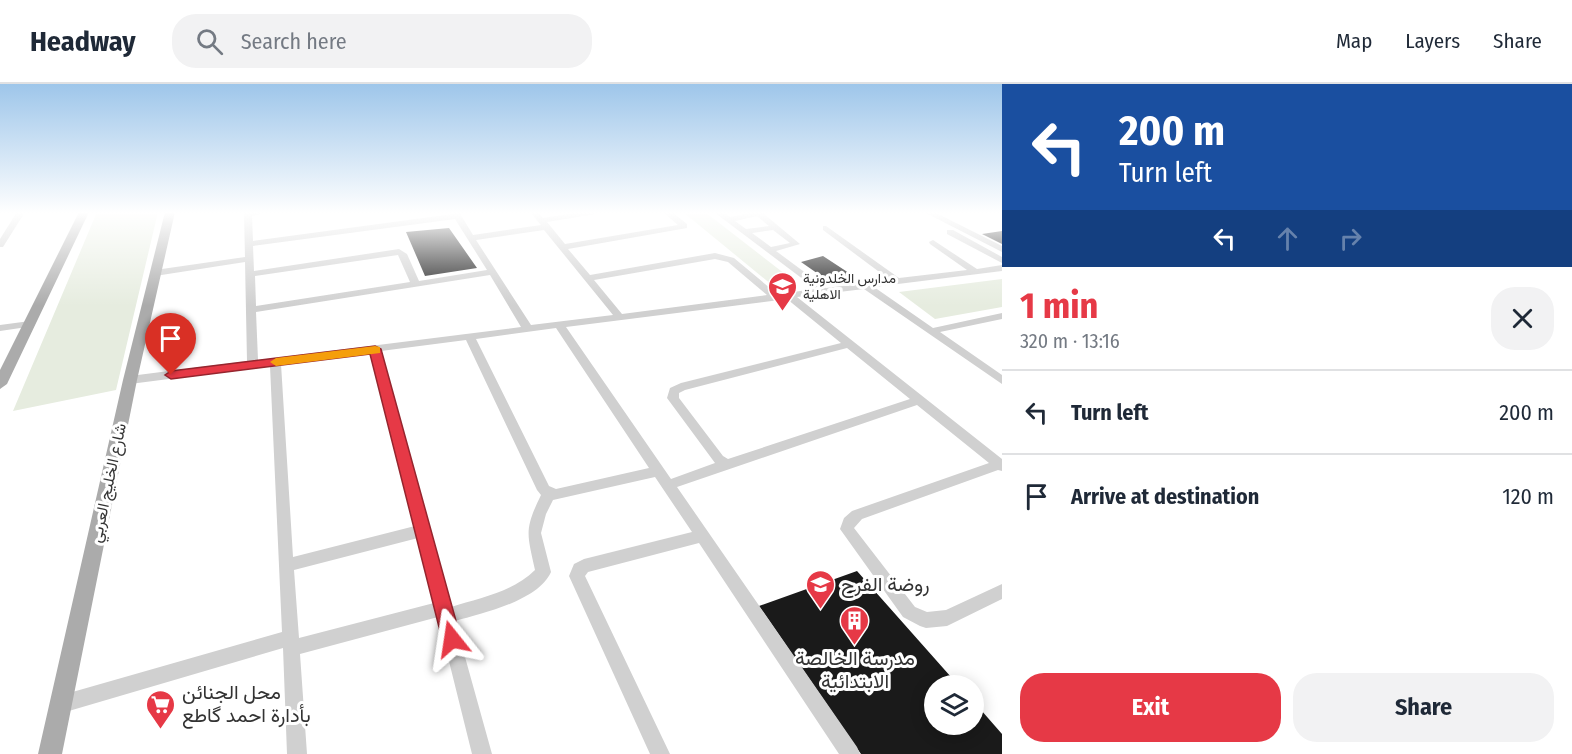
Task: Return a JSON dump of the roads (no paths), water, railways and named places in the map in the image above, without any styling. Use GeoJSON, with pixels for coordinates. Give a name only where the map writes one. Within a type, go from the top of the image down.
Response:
{"type":"FeatureCollection","features":[{"type":"Feature","properties":{"kind":"main road"},"geometry":{"type":"LineString","coordinates":[[0,384],[69,243]]}},
{"type":"Feature","properties":{"kind":"main road","name":"شارع الخليج العربي"},"geometry":{"type":"LineString","coordinates":[[50,754],[130,380],[163,243]]}},
{"type":"Feature","properties":{"kind":"street"},"geometry":{"type":"LineString","coordinates":[[253,365],[249,244],[254,243]]}},
{"type":"Feature","properties":{"kind":"street"},"geometry":{"type":"LineString","coordinates":[[473,243],[528,329]]}},
{"type":"Feature","properties":{"kind":"street"},"geometry":{"type":"LineString","coordinates":[[559,243],[620,317]]}},
{"type":"Feature","properties":{"kind":"street"},"geometry":{"type":"LineString","coordinates":[[563,248],[589,243]]}},
{"type":"Feature","properties":{"kind":"street"},"geometry":{"type":"LineString","coordinates":[[761,243],[824,291]]}},
{"type":"Feature","properties":{"kind":"street"},"geometry":{"type":"LineString","coordinates":[[770,250],[795,243]]}},
{"type":"Feature","properties":{"kind":"street"},"geometry":{"type":"LineString","coordinates":[[846,243],[897,281]]}},
{"type":"Feature","properties":{"kind":"street"},"geometry":{"type":"LineString","coordinates":[[935,243],[975,271]]}},
{"type":"Feature","properties":{"kind":"street"},"geometry":{"type":"LineString","coordinates":[[971,243],[1002,260]]}},
{"type":"Feature","properties":{"kind":"street"},"geometry":{"type":"LineString","coordinates":[[250,274],[399,252],[403,254],[415,283]]}},
{"type":"Feature","properties":{"kind":"street"},"geometry":{"type":"LineString","coordinates":[[588,278],[716,256],[731,260],[775,297]]}},
{"type":"Feature","properties":{"kind":"street"},"geometry":{"type":"LineString","coordinates":[[156,273],[249,259]]}},
{"type":"Feature","properties":{"kind":"street"},"geometry":{"type":"LineString","coordinates":[[130,380],[1002,268]]}},
{"type":"Feature","properties":{"kind":"street"},"geometry":{"type":"LineString","coordinates":[[251,310],[490,272]]}},
{"type":"Feature","properties":{"kind":"street"},"geometry":{"type":"LineString","coordinates":[[865,285],[1002,380]]}},
{"type":"Feature","properties":{"kind":"street"},"geometry":{"type":"LineString","coordinates":[[788,295],[1001,465]]}},
{"type":"Feature","properties":{"kind":"street"},"geometry":{"type":"LineString","coordinates":[[932,331],[1002,316]]}},
{"type":"Feature","properties":{"kind":"street"},"geometry":{"type":"LineString","coordinates":[[0,328],[30,324]]}},
{"type":"Feature","properties":{"kind":"street"},"geometry":{"type":"LineString","coordinates":[[559,325],[850,754]]}},
{"type":"Feature","properties":{"kind":"street"},"geometry":{"type":"LineString","coordinates":[[470,337],[540,485],[549,493],[555,495],[658,471]]}},
{"type":"Feature","properties":{"kind":"street"},"geometry":{"type":"LineString","coordinates":[[727,464],[718,459],[673,398],[674,391],[681,387],[849,344]]}},
{"type":"Feature","properties":{"kind":"street"},"geometry":{"type":"LineString","coordinates":[[375,349],[482,754]]}},
{"type":"Feature","properties":{"kind":"street"},"geometry":{"type":"LineString","coordinates":[[275,362],[297,754]]}},
{"type":"Feature","properties":{"kind":"street"},"geometry":{"type":"LineString","coordinates":[[668,485],[919,400]]}},
{"type":"Feature","properties":{"kind":"street"},"geometry":{"type":"LineString","coordinates":[[1001,465],[857,515],[849,522],[848,529],[909,612],[926,620],[947,618],[1002,591]]}},
{"type":"Feature","properties":{"kind":"street"},"geometry":{"type":"LineString","coordinates":[[62,704],[291,643],[445,612],[517,591],[536,582],[543,572],[534,533],[535,524],[549,493]]}},
{"type":"Feature","properties":{"kind":"street"},"geometry":{"type":"LineString","coordinates":[[286,565],[423,530]]}},
{"type":"Feature","properties":{"kind":"street"},"geometry":{"type":"LineString","coordinates":[[660,754],[577,576],[584,566],[702,536]]}},
{"type":"Feature","properties":{"kind":"place","name":"مدارس الخلدونية الاهلية"},"geometry":{"type":"Point","coordinates":[782,312]}},
{"type":"Feature","properties":{"kind":"place","name":"روضة الفرح"},"geometry":{"type":"Point","coordinates":[820,610]}},
{"type":"Feature","properties":{"kind":"place","name":"مدرسة الخالصة الابتدائية"},"geometry":{"type":"Point","coordinates":[855,646]}},
{"type":"Feature","properties":{"kind":"place","name":"محل الجنائن بأدارة احمد گاطع"},"geometry":{"type":"Point","coordinates":[161,730]}}]}
